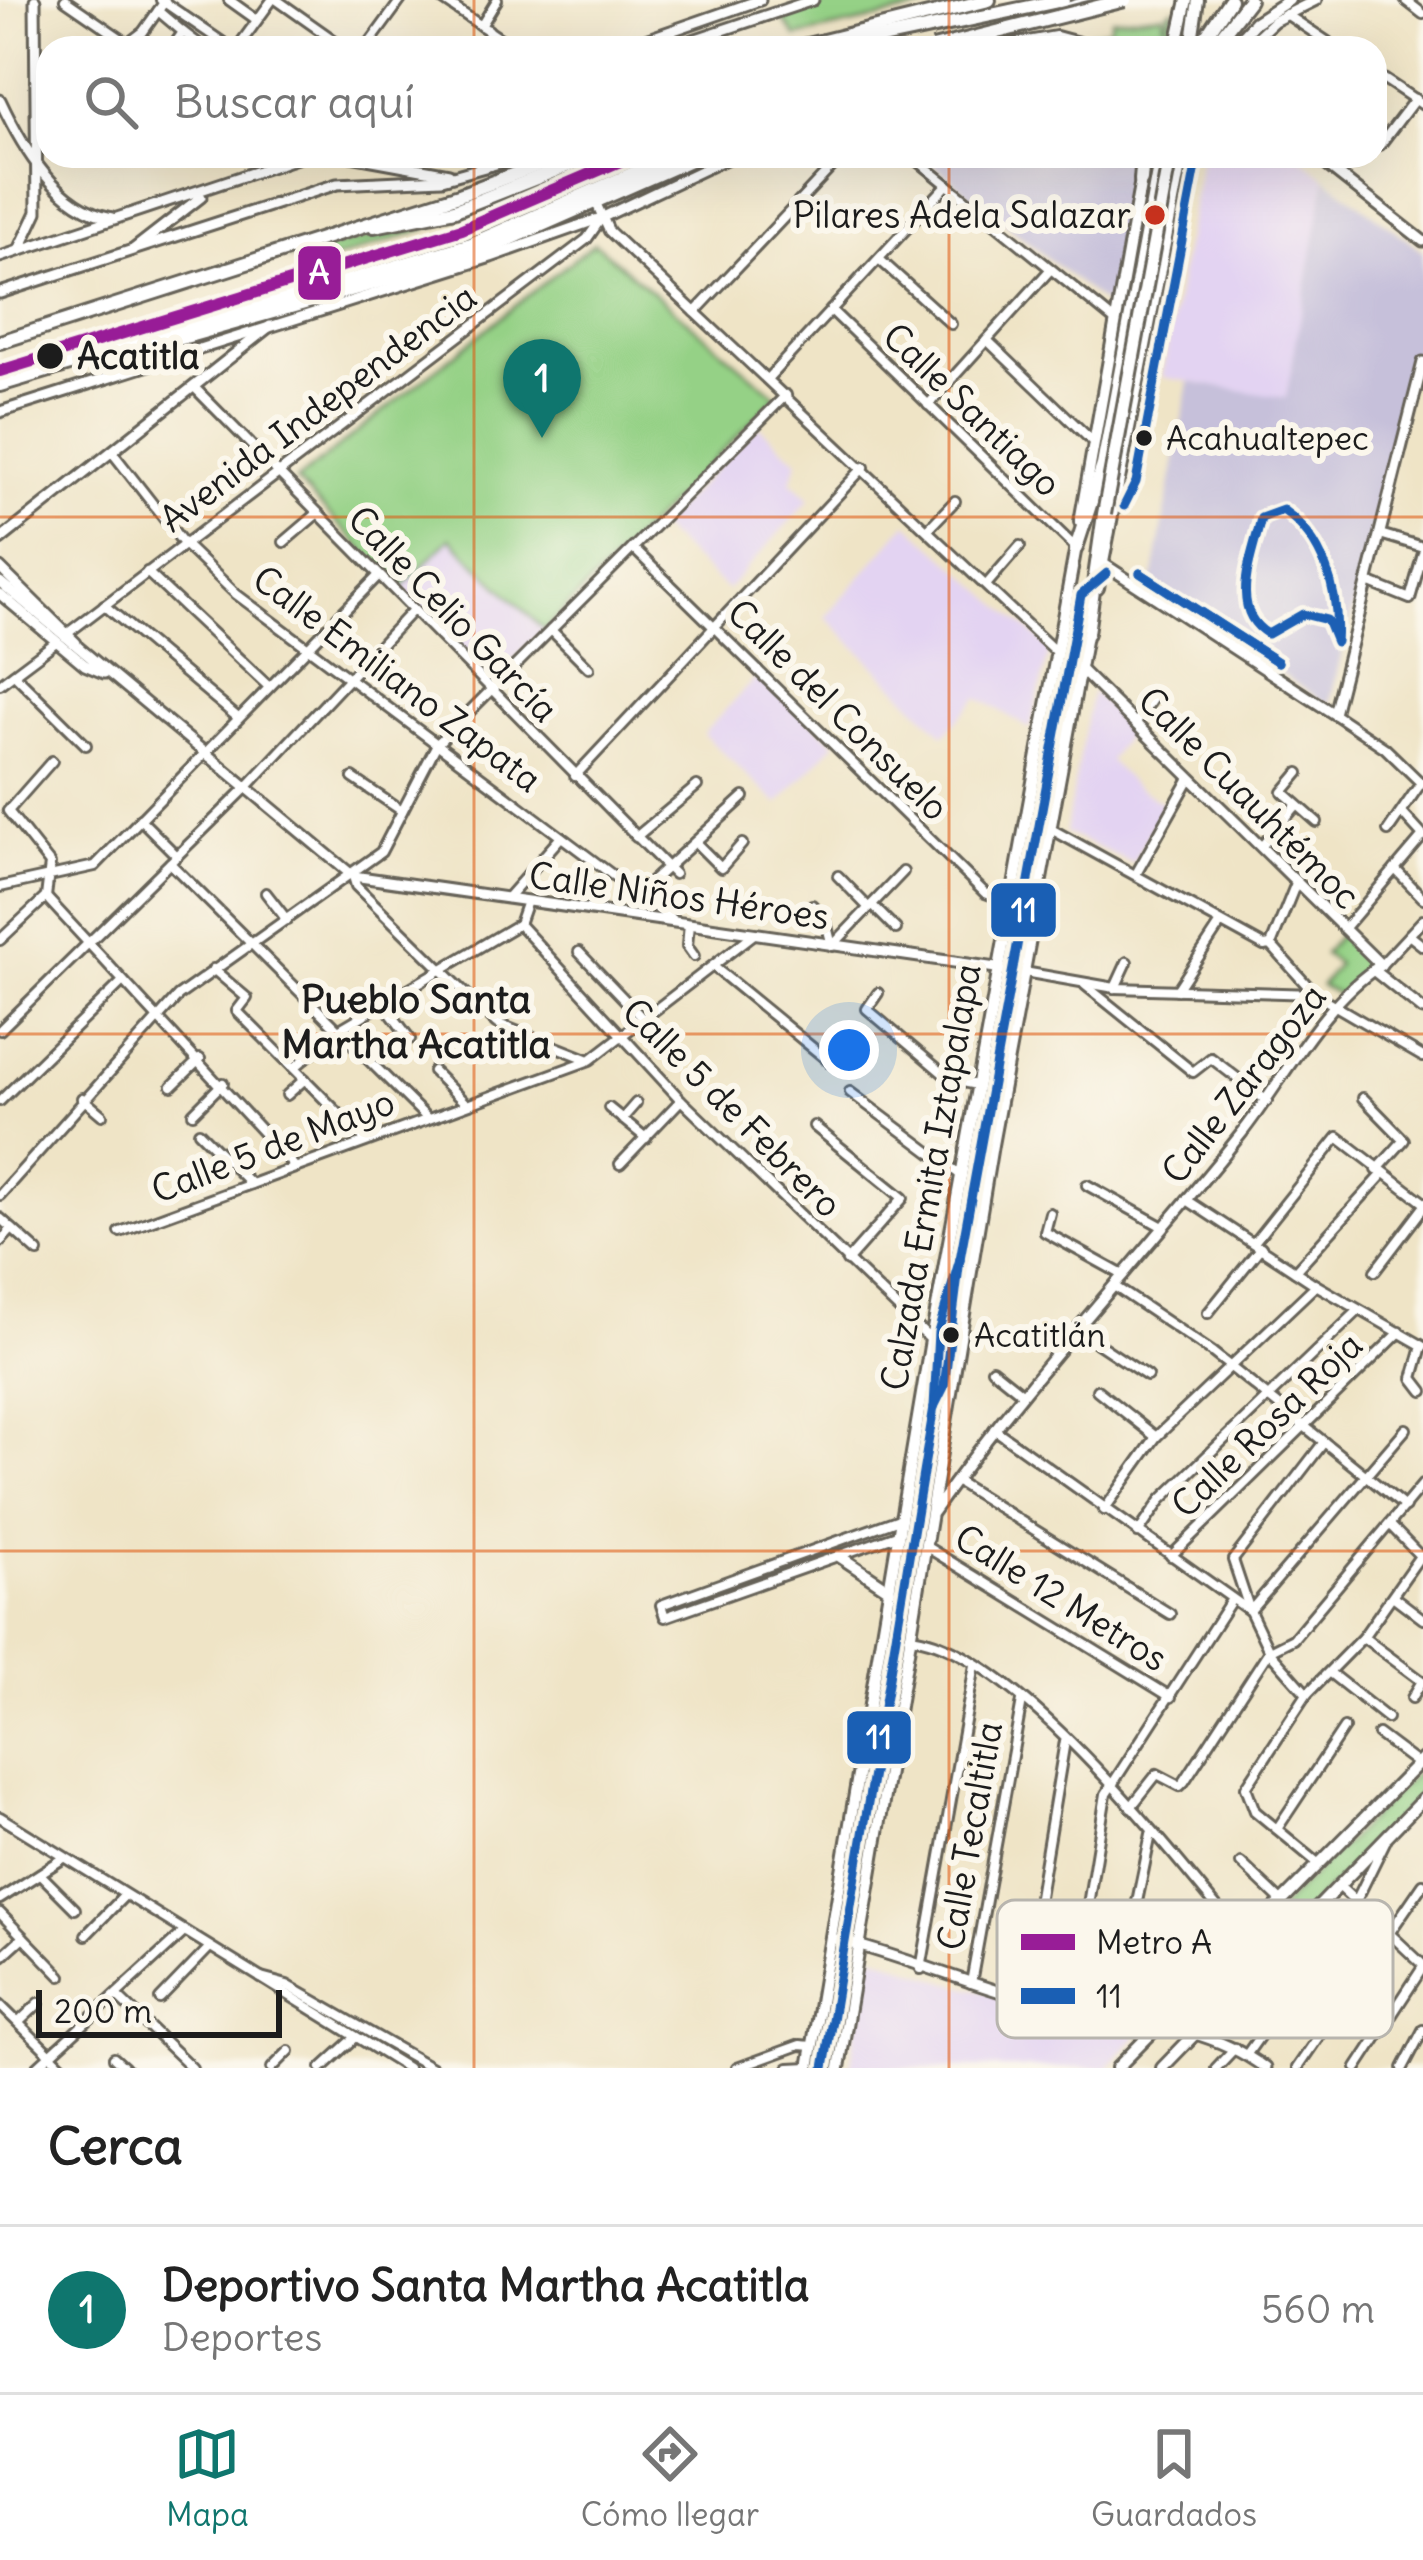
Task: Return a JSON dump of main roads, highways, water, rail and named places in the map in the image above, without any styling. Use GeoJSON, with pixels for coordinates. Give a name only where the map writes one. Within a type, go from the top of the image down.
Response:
{"type":"FeatureCollection","features":[{"type":"Feature","properties":{"kind":"highway"},"geometry":{"type":"LineString","coordinates":[[844,36],[989,0]]}},
{"type":"Feature","properties":{"kind":"highway"},"geometry":{"type":"LineString","coordinates":[[925,16],[953,20],[1046,0]]}},
{"type":"Feature","properties":{"kind":"highway"},"geometry":{"type":"LineString","coordinates":[[892,36],[1063,0]]}},
{"type":"Feature","properties":{"kind":"highway"},"geometry":{"type":"LineString","coordinates":[[989,36],[1097,0]]}},
{"type":"Feature","properties":{"kind":"highway"},"geometry":{"type":"LineString","coordinates":[[989,36],[1113,0]]}},
{"type":"Feature","properties":{"kind":"highway"},"geometry":{"type":"LineString","coordinates":[[981,36],[1125,0]]}},
{"type":"Feature","properties":{"kind":"highway"},"geometry":{"type":"LineString","coordinates":[[1203,36],[1230,0]]}},
{"type":"Feature","properties":{"kind":"highway"},"geometry":{"type":"LineString","coordinates":[[1221,36],[1249,0]]}},
{"type":"Feature","properties":{"kind":"highway"},"geometry":{"type":"LineString","coordinates":[[0,341],[332,234],[509,168]]}},
{"type":"Feature","properties":{"kind":"highway"},"geometry":{"type":"LineString","coordinates":[[332,234],[409,220],[501,195],[564,168]]}},
{"type":"Feature","properties":{"kind":"highway"},"geometry":{"type":"LineString","coordinates":[[0,385],[471,244],[645,168]]}},
{"type":"Feature","properties":{"kind":"highway"},"geometry":{"type":"LineString","coordinates":[[65,365],[168,346],[474,255],[599,212],[678,168]]}},
{"type":"Feature","properties":{"kind":"highway"},"geometry":{"type":"LineString","coordinates":[[1076,548],[1103,465],[1152,168]]}},
{"type":"Feature","properties":{"kind":"highway"},"geometry":{"type":"LineString","coordinates":[[1087,633],[1152,168]]}},
{"type":"Feature","properties":{"kind":"highway"},"geometry":{"type":"LineString","coordinates":[[274,322],[299,308]]}},
{"type":"Feature","properties":{"kind":"main road"},"geometry":{"type":"LineString","coordinates":[[1246,36],[1289,0]]}},
{"type":"Feature","properties":{"kind":"main road"},"geometry":{"type":"LineString","coordinates":[[1192,3],[1193,36]]}},
{"type":"Feature","properties":{"kind":"main road"},"geometry":{"type":"LineString","coordinates":[[1180,36],[1192,3]]}},
{"type":"Feature","properties":{"kind":"main road","name":"Calzada Ermita Iztapalapa"},"geometry":{"type":"LineString","coordinates":[[809,2067],[931,1340],[1115,321],[1151,168]]}},
{"type":"Feature","properties":{"kind":"main road"},"geometry":{"type":"LineString","coordinates":[[1173,168],[1178,183]]}},
{"type":"Feature","properties":{"kind":"main road","name":"Calzada Ermita Iztapalapa"},"geometry":{"type":"LineString","coordinates":[[839,2068],[923,1545],[1024,971],[1180,168]]}},
{"type":"Feature","properties":{"kind":"main road"},"geometry":{"type":"LineString","coordinates":[[917,1426],[946,1432]]}},
{"type":"Feature","properties":{"kind":"main road"},"geometry":{"type":"LineString","coordinates":[[839,1556],[890,1590]]}},
{"type":"Feature","properties":{"kind":"main road"},"geometry":{"type":"LineString","coordinates":[[877,1664],[903,1669]]}},
{"type":"Feature","properties":{"kind":"main road"},"geometry":{"type":"LineString","coordinates":[[1284,1900],[1421,1762]]}},
{"type":"Feature","properties":{"kind":"main road"},"geometry":{"type":"LineString","coordinates":[[1325,1900],[1423,1799]]}},
{"type":"Feature","properties":{"kind":"main road"},"geometry":{"type":"LineString","coordinates":[[1117,2068],[1146,2038]]}},
{"type":"Feature","properties":{"kind":"main road"},"geometry":{"type":"LineString","coordinates":[[1162,2068],[1189,2038]]}},
{"type":"Feature","properties":{"kind":"metro line","name":"A"},"geometry":{"type":"LineString","coordinates":[[0,371],[462,229],[604,168]]}},
{"type":"Feature","properties":{"kind":"place","name":"Pilares Adela Salazar"},"geometry":{"type":"Point","coordinates":[1155,215]}},
{"type":"Feature","properties":{"kind":"place","name":"Acatitla"},"geometry":{"type":"Point","coordinates":[50,356]}},
{"type":"Feature","properties":{"kind":"place","name":"Deportivo Santa Martha Acatitla"},"geometry":{"type":"Point","coordinates":[542,438]}},
{"type":"Feature","properties":{"kind":"place","name":"Acahualtepec"},"geometry":{"type":"Point","coordinates":[1144,438]}},
{"type":"Feature","properties":{"kind":"place","name":"Acatitlán"},"geometry":{"type":"Point","coordinates":[951,1335]}},
{"type":"Feature","properties":{"kind":"district","name":"Pueblo Santa Martha Acatitla"},"geometry":{"type":"Point","coordinates":[416,1022]}}]}
